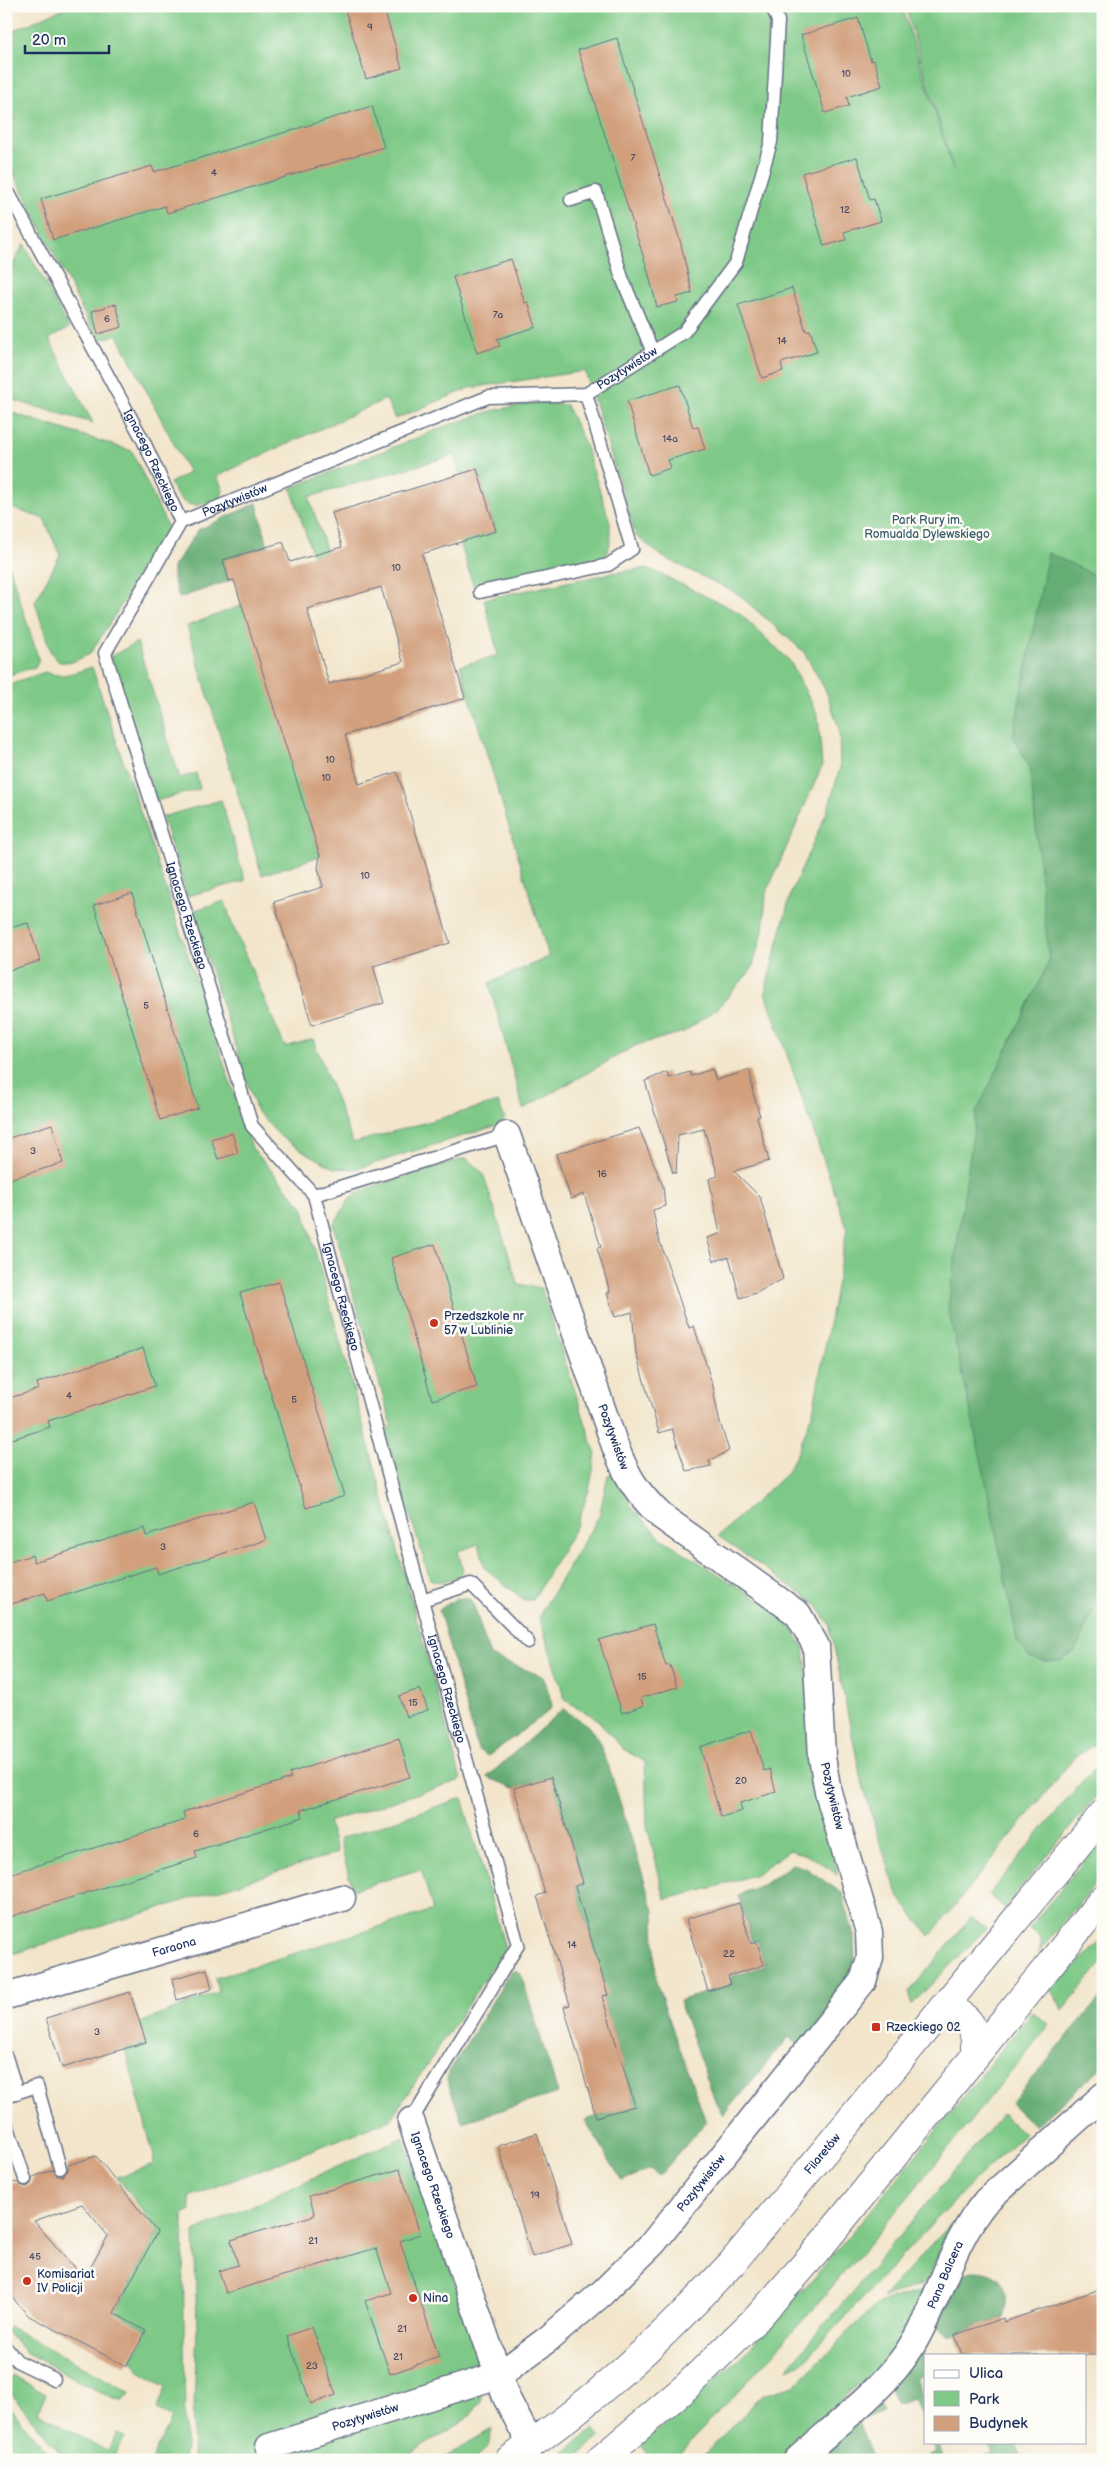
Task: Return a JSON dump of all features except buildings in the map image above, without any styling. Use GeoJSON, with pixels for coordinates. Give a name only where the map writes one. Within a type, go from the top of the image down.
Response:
{"type":"FeatureCollection","features":[{"type":"Feature","properties":{"kind":"main road","name":"Filaretów"},"geometry":{"type":"LineString","coordinates":[[520,2452],[620,2376],[688,2310],[784,2202],[1103,1814]]}},
{"type":"Feature","properties":{"kind":"main road"},"geometry":{"type":"LineString","coordinates":[[600,2460],[686,2387],[759,2316],[814,2254],[1103,1899]]}},
{"type":"Feature","properties":{"kind":"main road"},"geometry":{"type":"LineString","coordinates":[[943,2008],[952,2010],[969,2020],[975,2033],[975,2055]]}},
{"type":"Feature","properties":{"kind":"street","name":"Pozytywistów"},"geometry":{"type":"LineString","coordinates":[[269,2447],[499,2376],[548,2340],[601,2294],[653,2243],[863,1981],[870,1958],[869,1932],[828,1792],[822,1757],[818,1658],[811,1635],[798,1614],[661,1516],[630,1482],[615,1446],[508,1135]]}},
{"type":"Feature","properties":{"kind":"street","name":"Faraona"},"geometry":{"type":"LineString","coordinates":[[6,1996],[342,1898]]}},
{"type":"Feature","properties":{"kind":"street","name":"Pana Balcera"},"geometry":{"type":"LineString","coordinates":[[797,2460],[900,2363],[918,2335],[970,2220],[986,2201],[1103,2096]]}},
{"type":"Feature","properties":{"kind":"street","name":"Ignacego Rzeckiego"},"geometry":{"type":"LineString","coordinates":[[411,2121],[506,2397],[520,2452]]}},
{"type":"Feature","properties":{"kind":"lane","name":"Pozytywistów"},"geometry":{"type":"LineString","coordinates":[[181,522],[488,397],[586,394],[652,350],[684,332],[736,262],[771,142],[778,21],[772,6]]}},
{"type":"Feature","properties":{"kind":"lane","name":"Ignacego Rzeckiego"},"geometry":{"type":"LineString","coordinates":[[6,188],[143,440],[181,522],[105,653],[252,1126],[314,1195],[422,1600],[518,1945],[411,2121]]}},
{"type":"Feature","properties":{"kind":"lane"},"geometry":{"type":"LineString","coordinates":[[571,200],[596,192],[622,278],[652,350]]}},
{"type":"Feature","properties":{"kind":"lane"},"geometry":{"type":"LineString","coordinates":[[480,592],[608,565],[632,549],[586,394]]}},
{"type":"Feature","properties":{"kind":"lane","name":"Pozytywistów"},"geometry":{"type":"LineString","coordinates":[[314,1195],[508,1135]]}},
{"type":"Feature","properties":{"kind":"lane"},"geometry":{"type":"LineString","coordinates":[[422,1600],[471,1584],[528,1642]]}},
{"type":"Feature","properties":{"kind":"lane"},"geometry":{"type":"LineString","coordinates":[[6,2057],[11,2095],[42,2084],[60,2168]]}},
{"type":"Feature","properties":{"kind":"lane"},"geometry":{"type":"LineString","coordinates":[[6,2121],[24,2179]]}},
{"type":"Feature","properties":{"kind":"lane"},"geometry":{"type":"LineString","coordinates":[[6,2348],[16,2360],[54,2379]]}},
{"type":"Feature","properties":{"kind":"green space","name":"Park Rury im. Romualda Dylewskiego"},"geometry":{"type":"Polygon","coordinates":[[[69,6],[902,6],[953,169],[905,6],[1103,6],[1103,1738],[1073,1759],[930,1936],[899,1898],[878,1837],[860,1774],[829,1623],[815,1603],[718,1536],[785,1475],[798,1452],[813,1411],[847,1228],[765,991],[791,893],[828,809],[840,768],[839,728],[826,691],[804,652],[738,594],[663,557],[636,536],[585,371],[470,388],[395,419],[386,399],[217,476],[223,490],[221,498],[196,505],[185,503],[170,483],[189,473],[117,334],[98,341],[6,159],[6,34],[69,6]]]}},
{"type":"Feature","properties":{"kind":"green space"},"geometry":{"type":"Polygon","coordinates":[[[24,244],[69,328],[49,339],[93,423],[6,398],[6,277],[24,244]]]}},
{"type":"Feature","properties":{"kind":"green space"},"geometry":{"type":"Polygon","coordinates":[[[537,402],[566,405],[584,442],[610,522],[610,543],[605,558],[473,585],[460,542],[496,531],[478,470],[460,475],[454,455],[309,497],[327,552],[313,556],[291,488],[446,426],[491,411],[537,402]]]}},
{"type":"Feature","properties":{"kind":"green space"},"geometry":{"type":"Polygon","coordinates":[[[6,411],[132,451],[169,530],[90,654],[72,662],[59,662],[51,653],[35,602],[60,555],[44,519],[6,506],[6,411]]]}},
{"type":"Feature","properties":{"kind":"green space"},"geometry":{"type":"Polygon","coordinates":[[[257,503],[268,546],[223,560],[229,581],[179,598],[173,579],[173,567],[198,530],[257,503]]]}},
{"type":"Feature","properties":{"kind":"green space"},"geometry":{"type":"Polygon","coordinates":[[[1048,553],[1103,579],[1103,1588],[1075,1652],[1060,1661],[1043,1661],[1029,1657],[1018,1644],[984,1473],[948,1308],[976,1113],[1049,962],[1030,768],[1013,736],[1048,553]]]}},
{"type":"Feature","properties":{"kind":"green space"},"geometry":{"type":"Polygon","coordinates":[[[6,557],[39,660],[35,667],[6,676],[6,557]]]}},
{"type":"Feature","properties":{"kind":"green space"},"geometry":{"type":"Polygon","coordinates":[[[648,568],[738,612],[790,661],[818,716],[822,766],[766,894],[763,931],[752,969],[718,1008],[684,1032],[637,1045],[523,1109],[489,983],[549,957],[460,666],[498,655],[484,599],[612,573],[648,568]]]}},
{"type":"Feature","properties":{"kind":"green space"},"geometry":{"type":"Polygon","coordinates":[[[243,605],[320,856],[262,875],[187,626],[243,605]]]}},
{"type":"Feature","properties":{"kind":"green space"},"geometry":{"type":"Polygon","coordinates":[[[137,642],[180,778],[196,773],[200,789],[156,801],[110,657],[137,642]]]}},
{"type":"Feature","properties":{"kind":"green space"},"geometry":{"type":"Polygon","coordinates":[[[92,667],[252,1148],[303,1207],[461,1780],[328,1822],[337,1853],[6,1956],[6,685],[45,672],[63,675],[92,667]]]}},
{"type":"Feature","properties":{"kind":"green space"},"geometry":{"type":"Polygon","coordinates":[[[221,800],[245,881],[187,896],[162,817],[221,800]]]}},
{"type":"Feature","properties":{"kind":"green space"},"geometry":{"type":"Polygon","coordinates":[[[225,901],[232,924],[285,1047],[313,1039],[353,1143],[498,1102],[505,1119],[498,1125],[356,1169],[334,1168],[281,1137],[257,1112],[192,911],[225,901]]]}},
{"type":"Feature","properties":{"kind":"green space"},"geometry":{"type":"Polygon","coordinates":[[[466,1158],[483,1173],[518,1284],[541,1288],[596,1455],[589,1490],[577,1525],[533,1600],[524,1600],[485,1568],[479,1544],[458,1551],[463,1571],[459,1576],[439,1582],[430,1579],[383,1429],[392,1426],[333,1225],[351,1197],[368,1188],[466,1158]]]}},
{"type":"Feature","properties":{"kind":"green space"},"geometry":{"type":"Polygon","coordinates":[[[614,1474],[634,1510],[661,1538],[783,1615],[804,1648],[819,1795],[838,1875],[812,1857],[790,1850],[754,1875],[705,1890],[665,1899],[647,1826],[645,1762],[623,1749],[597,1719],[565,1700],[539,1616],[599,1516],[608,1475],[614,1474]]]}},
{"type":"Feature","properties":{"kind":"green space"},"geometry":{"type":"Polygon","coordinates":[[[455,1599],[470,1599],[474,1606],[490,1656],[542,1676],[552,1705],[549,1711],[488,1756],[478,1750],[439,1610],[455,1599]]]}},
{"type":"Feature","properties":{"kind":"green space"},"geometry":{"type":"Polygon","coordinates":[[[563,1709],[587,1725],[597,1737],[609,1767],[654,1911],[656,1982],[706,2122],[659,2176],[650,2169],[622,2181],[585,2120],[635,2106],[602,1996],[607,1994],[575,1886],[583,1883],[551,1777],[514,1788],[487,1777],[563,1709]]]}},
{"type":"Feature","properties":{"kind":"green space"},"geometry":{"type":"Polygon","coordinates":[[[1103,1764],[1103,1788],[1004,1908],[989,1894],[1078,1786],[1095,1768],[1103,1764]]]}},
{"type":"Feature","properties":{"kind":"green space"},"geometry":{"type":"Polygon","coordinates":[[[462,1798],[505,1948],[390,2120],[189,2197],[191,2211],[183,2215],[185,2448],[183,2460],[151,2460],[172,2418],[157,2410],[166,2387],[142,2373],[131,2360],[148,2331],[116,2312],[158,2231],[117,2177],[153,2165],[154,2156],[125,2049],[146,2042],[140,2023],[218,1992],[215,1978],[433,1910],[421,1869],[353,1890],[339,1839],[462,1798]]]}},
{"type":"Feature","properties":{"kind":"green space"},"geometry":{"type":"Polygon","coordinates":[[[1103,1838],[1103,1875],[1038,1953],[1041,1937],[1029,1928],[1103,1838]]]}},
{"type":"Feature","properties":{"kind":"green space"},"geometry":{"type":"Polygon","coordinates":[[[792,1864],[806,1868],[843,1894],[854,1936],[855,1961],[850,1983],[804,2050],[789,2037],[723,2115],[716,2104],[679,2001],[732,1984],[730,1977],[765,1966],[758,1941],[752,1942],[738,1895],[764,1884],[792,1864]]]}},
{"type":"Feature","properties":{"kind":"green space"},"geometry":{"type":"Polygon","coordinates":[[[971,1917],[986,1929],[911,2005],[910,1991],[971,1917]]]}},
{"type":"Feature","properties":{"kind":"green space"},"geometry":{"type":"Polygon","coordinates":[[[1100,1942],[1103,1945],[1103,1961],[1063,2010],[1050,1989],[1100,1942]]]}},
{"type":"Feature","properties":{"kind":"green space"},"geometry":{"type":"Polygon","coordinates":[[[511,1971],[517,1971],[521,1974],[558,2093],[462,2122],[446,2077],[511,1971]]]}},
{"type":"Feature","properties":{"kind":"green space"},"geometry":{"type":"Polygon","coordinates":[[[1103,1994],[1103,2066],[1035,2126],[1011,2103],[1103,1994]]]}},
{"type":"Feature","properties":{"kind":"green space"},"geometry":{"type":"Polygon","coordinates":[[[1032,2012],[1049,2025],[866,2247],[771,2356],[672,2460],[653,2460],[641,2445],[708,2387],[771,2325],[871,2210],[1032,2012]]]}},
{"type":"Feature","properties":{"kind":"green space"},"geometry":{"type":"Polygon","coordinates":[[[1002,2114],[1024,2134],[966,2189],[802,2363],[787,2369],[1002,2114]]]}},
{"type":"Feature","properties":{"kind":"green space"},"geometry":{"type":"Polygon","coordinates":[[[403,2137],[480,2352],[481,2401],[466,2420],[400,2460],[192,2460],[197,2328],[194,2232],[403,2137]]]}},
{"type":"Feature","properties":{"kind":"green space"},"geometry":{"type":"Polygon","coordinates":[[[951,2224],[927,2282],[882,2298],[951,2224]]]}},
{"type":"Feature","properties":{"kind":"green space"},"geometry":{"type":"Polygon","coordinates":[[[972,2271],[991,2274],[998,2278],[1002,2284],[1006,2298],[1003,2318],[948,2336],[938,2326],[940,2315],[963,2274],[972,2271]]]}},
{"type":"Feature","properties":{"kind":"green space"},"geometry":{"type":"Polygon","coordinates":[[[924,2290],[909,2324],[886,2359],[777,2460],[700,2460],[762,2395],[794,2386],[878,2303],[924,2290]]]}},
{"type":"Feature","properties":{"kind":"green space"},"geometry":{"type":"Polygon","coordinates":[[[8,2326],[131,2393],[123,2400],[113,2399],[25,2352],[6,2331],[8,2326]]]}},
{"type":"Feature","properties":{"kind":"green space"},"geometry":{"type":"Polygon","coordinates":[[[923,2349],[924,2373],[915,2377],[924,2403],[924,2425],[914,2399],[897,2405],[889,2387],[923,2349]]]}},
{"type":"Feature","properties":{"kind":"green space"},"geometry":{"type":"Polygon","coordinates":[[[12,2376],[46,2394],[37,2412],[107,2451],[117,2433],[125,2437],[115,2455],[124,2460],[66,2460],[6,2388],[12,2376]]]}},
{"type":"Feature","properties":{"kind":"green space"},"geometry":{"type":"Polygon","coordinates":[[[877,2399],[883,2411],[858,2421],[873,2460],[813,2460],[877,2399]]]}},
{"type":"Feature","properties":{"kind":"green space"},"geometry":{"type":"Polygon","coordinates":[[[6,2403],[54,2460],[6,2460],[6,2403]]]}},
{"type":"Feature","properties":{"kind":"green space"},"geometry":{"type":"Polygon","coordinates":[[[492,2429],[488,2446],[475,2460],[439,2460],[492,2429]]]}},
{"type":"Feature","properties":{"kind":"green space"},"geometry":{"type":"Polygon","coordinates":[[[594,2429],[601,2437],[570,2460],[555,2460],[594,2429]]]}},
{"type":"Feature","properties":{"kind":"green space"},"geometry":{"type":"Polygon","coordinates":[[[932,2444],[939,2444],[944,2460],[919,2460],[935,2453],[932,2444]]]}},
{"type":"Feature","properties":{"kind":"green space"},"geometry":{"type":"Polygon","coordinates":[[[990,2444],[1017,2444],[1022,2460],[976,2460],[993,2454],[990,2444]]]}},
{"type":"Feature","properties":{"kind":"place","name":"Przedszkole nr 57 w Lublinie"},"geometry":{"type":"Point","coordinates":[434,1323]}},
{"type":"Feature","properties":{"kind":"place","name":"Rzeckiego 02"},"geometry":{"type":"Point","coordinates":[876,2027]}},
{"type":"Feature","properties":{"kind":"place","name":"Komisariat IV Policji"},"geometry":{"type":"Point","coordinates":[27,2281]}},
{"type":"Feature","properties":{"kind":"place","name":"Nina"},"geometry":{"type":"Point","coordinates":[413,2298]}}]}
